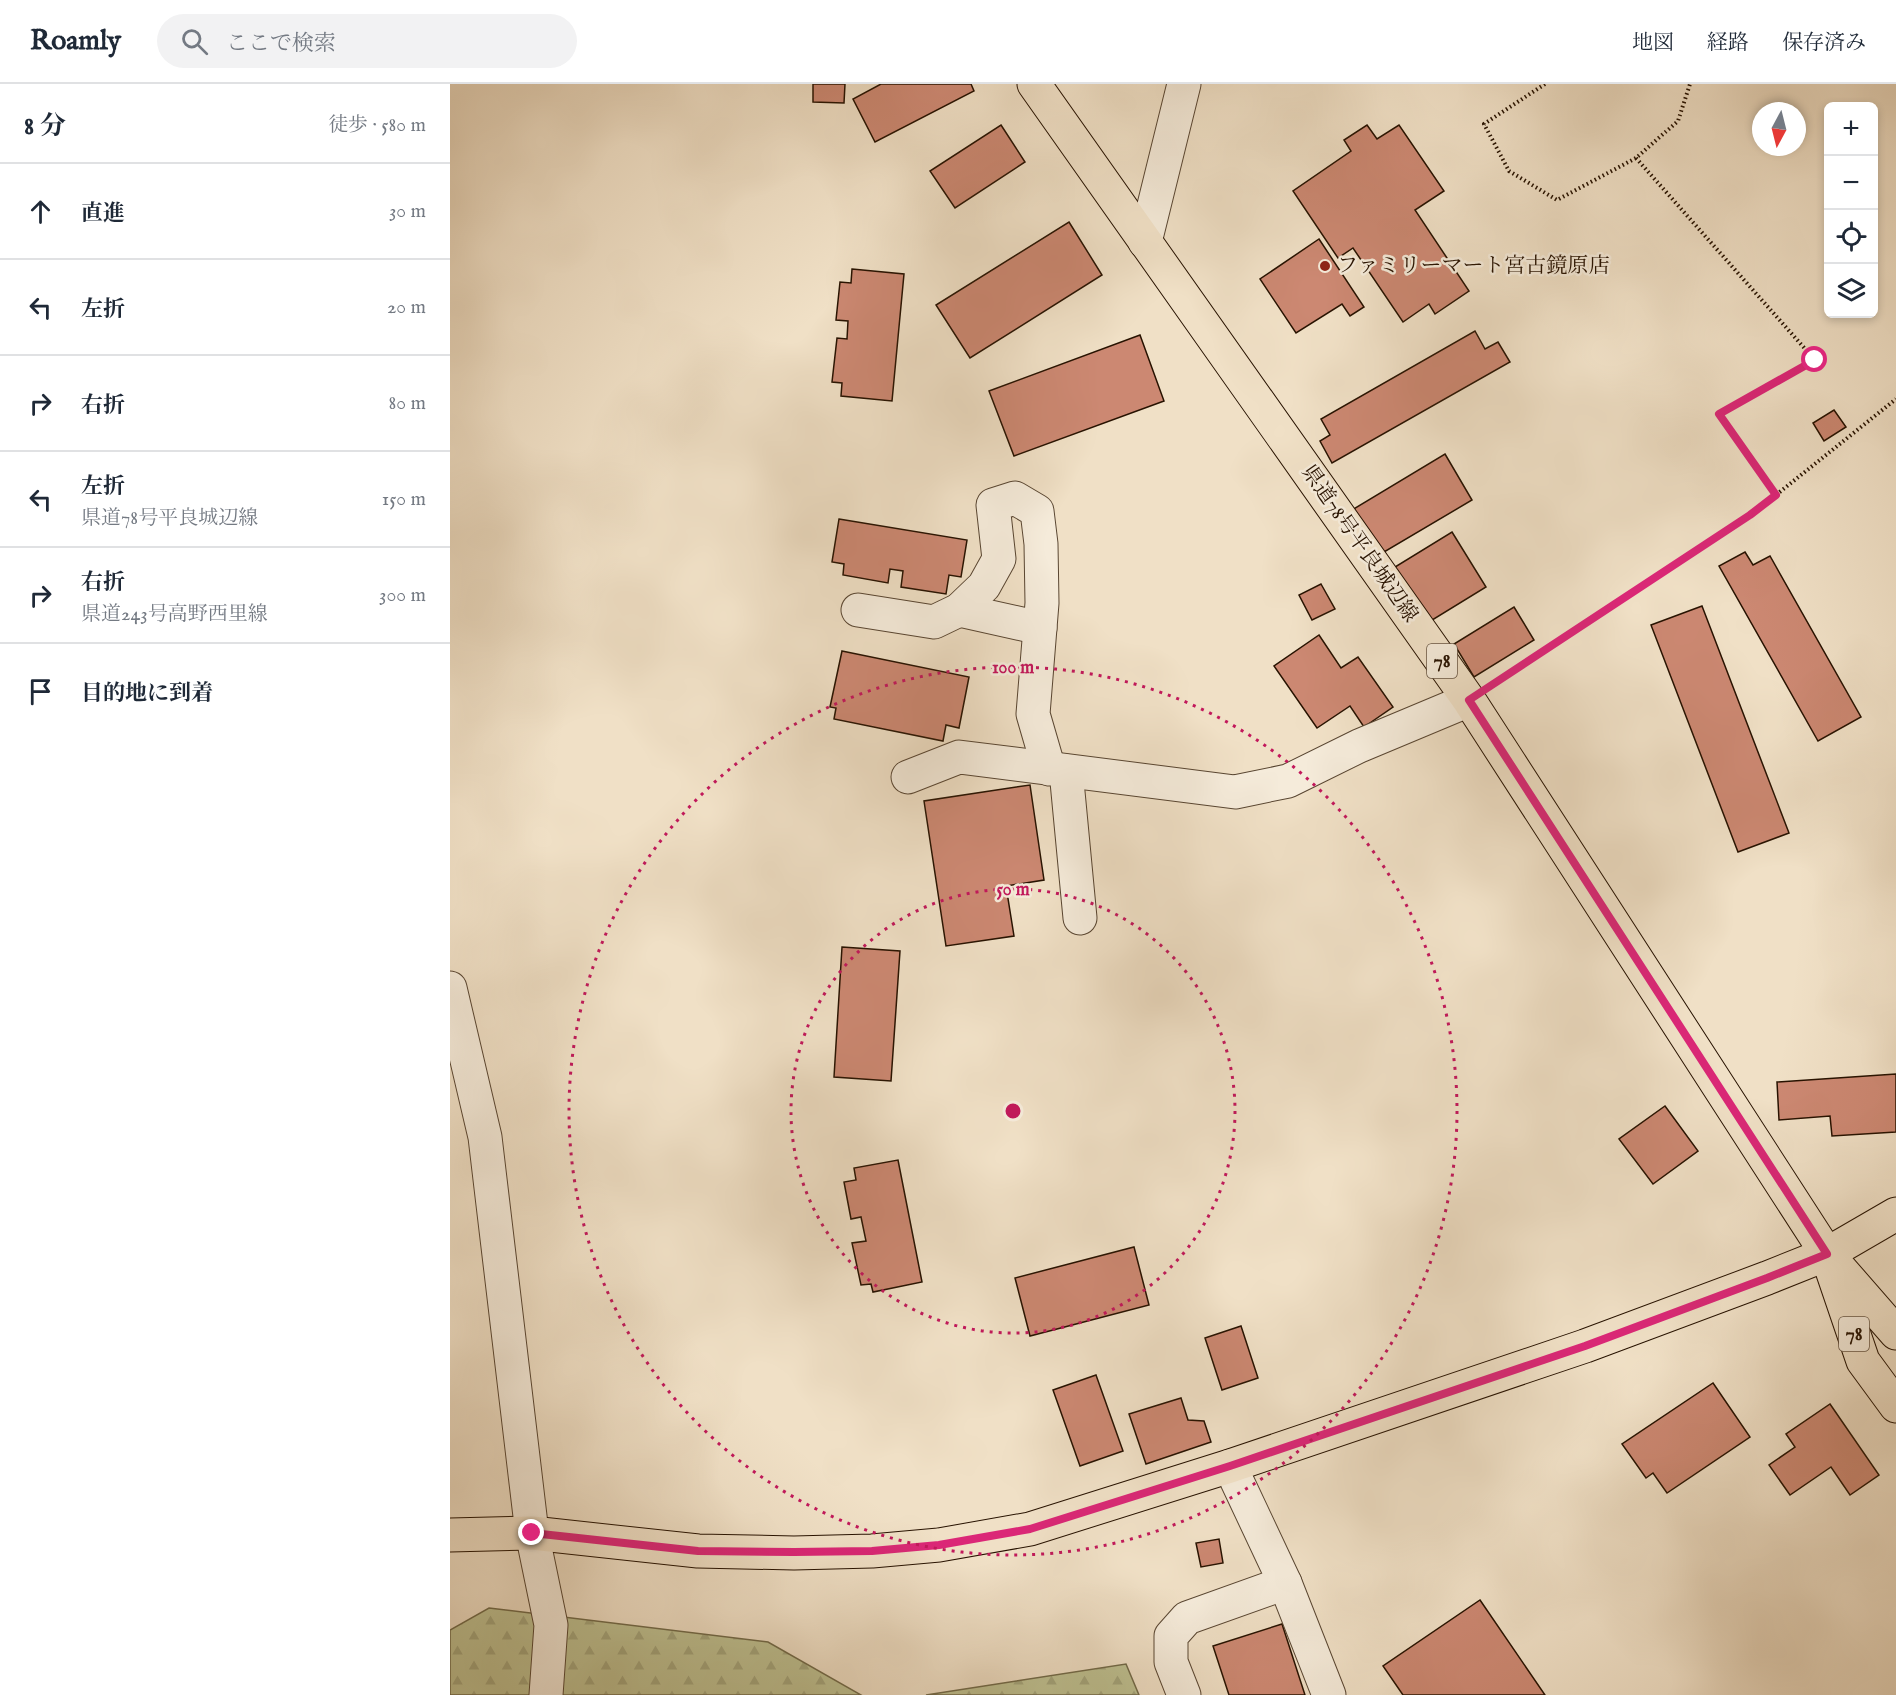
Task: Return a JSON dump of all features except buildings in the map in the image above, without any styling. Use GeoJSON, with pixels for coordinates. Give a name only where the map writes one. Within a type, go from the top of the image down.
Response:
{"type":"FeatureCollection","features":[{"type":"Feature","properties":{"kind":"main road","name":"県道78号平良城辺線"},"geometry":{"type":"LineString","coordinates":[[1034,84],[1469,700],[1827,1254],[1896,1333]]}},
{"type":"Feature","properties":{"kind":"main road"},"geometry":{"type":"LineString","coordinates":[[450,1535],[532,1533],[698,1551],[794,1552],[872,1551],[939,1545],[1030,1529],[1230,1466],[1585,1346],[1827,1254],[1896,1214]]}},
{"type":"Feature","properties":{"kind":"main road"},"geometry":{"type":"LineString","coordinates":[[1827,1254],[1896,1241]]}},
{"type":"Feature","properties":{"kind":"main road","name":"県道78号平良城辺線"},"geometry":{"type":"LineString","coordinates":[[1827,1254],[1863,1361],[1896,1406]]}},
{"type":"Feature","properties":{"kind":"street"},"geometry":{"type":"LineString","coordinates":[[1145,242],[1184,84]]}},
{"type":"Feature","properties":{"kind":"street"},"geometry":{"type":"LineString","coordinates":[[858,610],[934,622],[959,610],[984,586],[999,559],[993,505],[1015,498],[1037,511],[1041,544],[1042,603],[1033,714],[1058,770],[1080,918]]}},
{"type":"Feature","properties":{"kind":"street"},"geometry":{"type":"LineString","coordinates":[[959,610],[1040,628]]}},
{"type":"Feature","properties":{"kind":"street"},"geometry":{"type":"LineString","coordinates":[[908,777],[959,757],[1235,792],[1288,781],[1359,746],[1469,700]]}},
{"type":"Feature","properties":{"kind":"street"},"geometry":{"type":"LineString","coordinates":[[450,988],[485,1137],[532,1533],[551,1625],[546,1695]]}},
{"type":"Feature","properties":{"kind":"street"},"geometry":{"type":"LineString","coordinates":[[1230,1466],[1285,1583],[1329,1695]]}},
{"type":"Feature","properties":{"kind":"street"},"geometry":{"type":"LineString","coordinates":[[1184,1695],[1170,1662],[1171,1636],[1187,1618],[1285,1583]]}},
{"type":"Feature","properties":{"kind":"path"},"geometry":{"type":"LineString","coordinates":[[1545,84],[1484,123],[1509,171],[1557,200],[1636,158],[1678,121],[1690,84]]}},
{"type":"Feature","properties":{"kind":"path"},"geometry":{"type":"LineString","coordinates":[[1636,158],[1815,360],[1719,414],[1776,495]]}},
{"type":"Feature","properties":{"kind":"path"},"geometry":{"type":"LineString","coordinates":[[1469,700],[1741,522],[1896,399]]}},
{"type":"Feature","properties":{"kind":"green space"},"geometry":{"type":"Polygon","coordinates":[[[489,1608],[768,1642],[861,1695],[450,1695],[450,1630],[489,1608]]]}},
{"type":"Feature","properties":{"kind":"green space"},"geometry":{"type":"Polygon","coordinates":[[[1126,1664],[1139,1695],[926,1695],[1126,1664]]]}},
{"type":"Feature","properties":{"kind":"place","name":"ファミリーマート宮古鏡原店"},"geometry":{"type":"Point","coordinates":[1325,266]}},
{"type":"Feature","properties":{"kind":"route"},"geometry":{"type":"LineString","coordinates":[[532,1533],[698,1551],[794,1552],[872,1551],[939,1545],[1030,1529],[1230,1466],[1585,1346],[1827,1254],[1469,700],[1750,515],[1776,495],[1719,414],[1815,360]]}}]}
